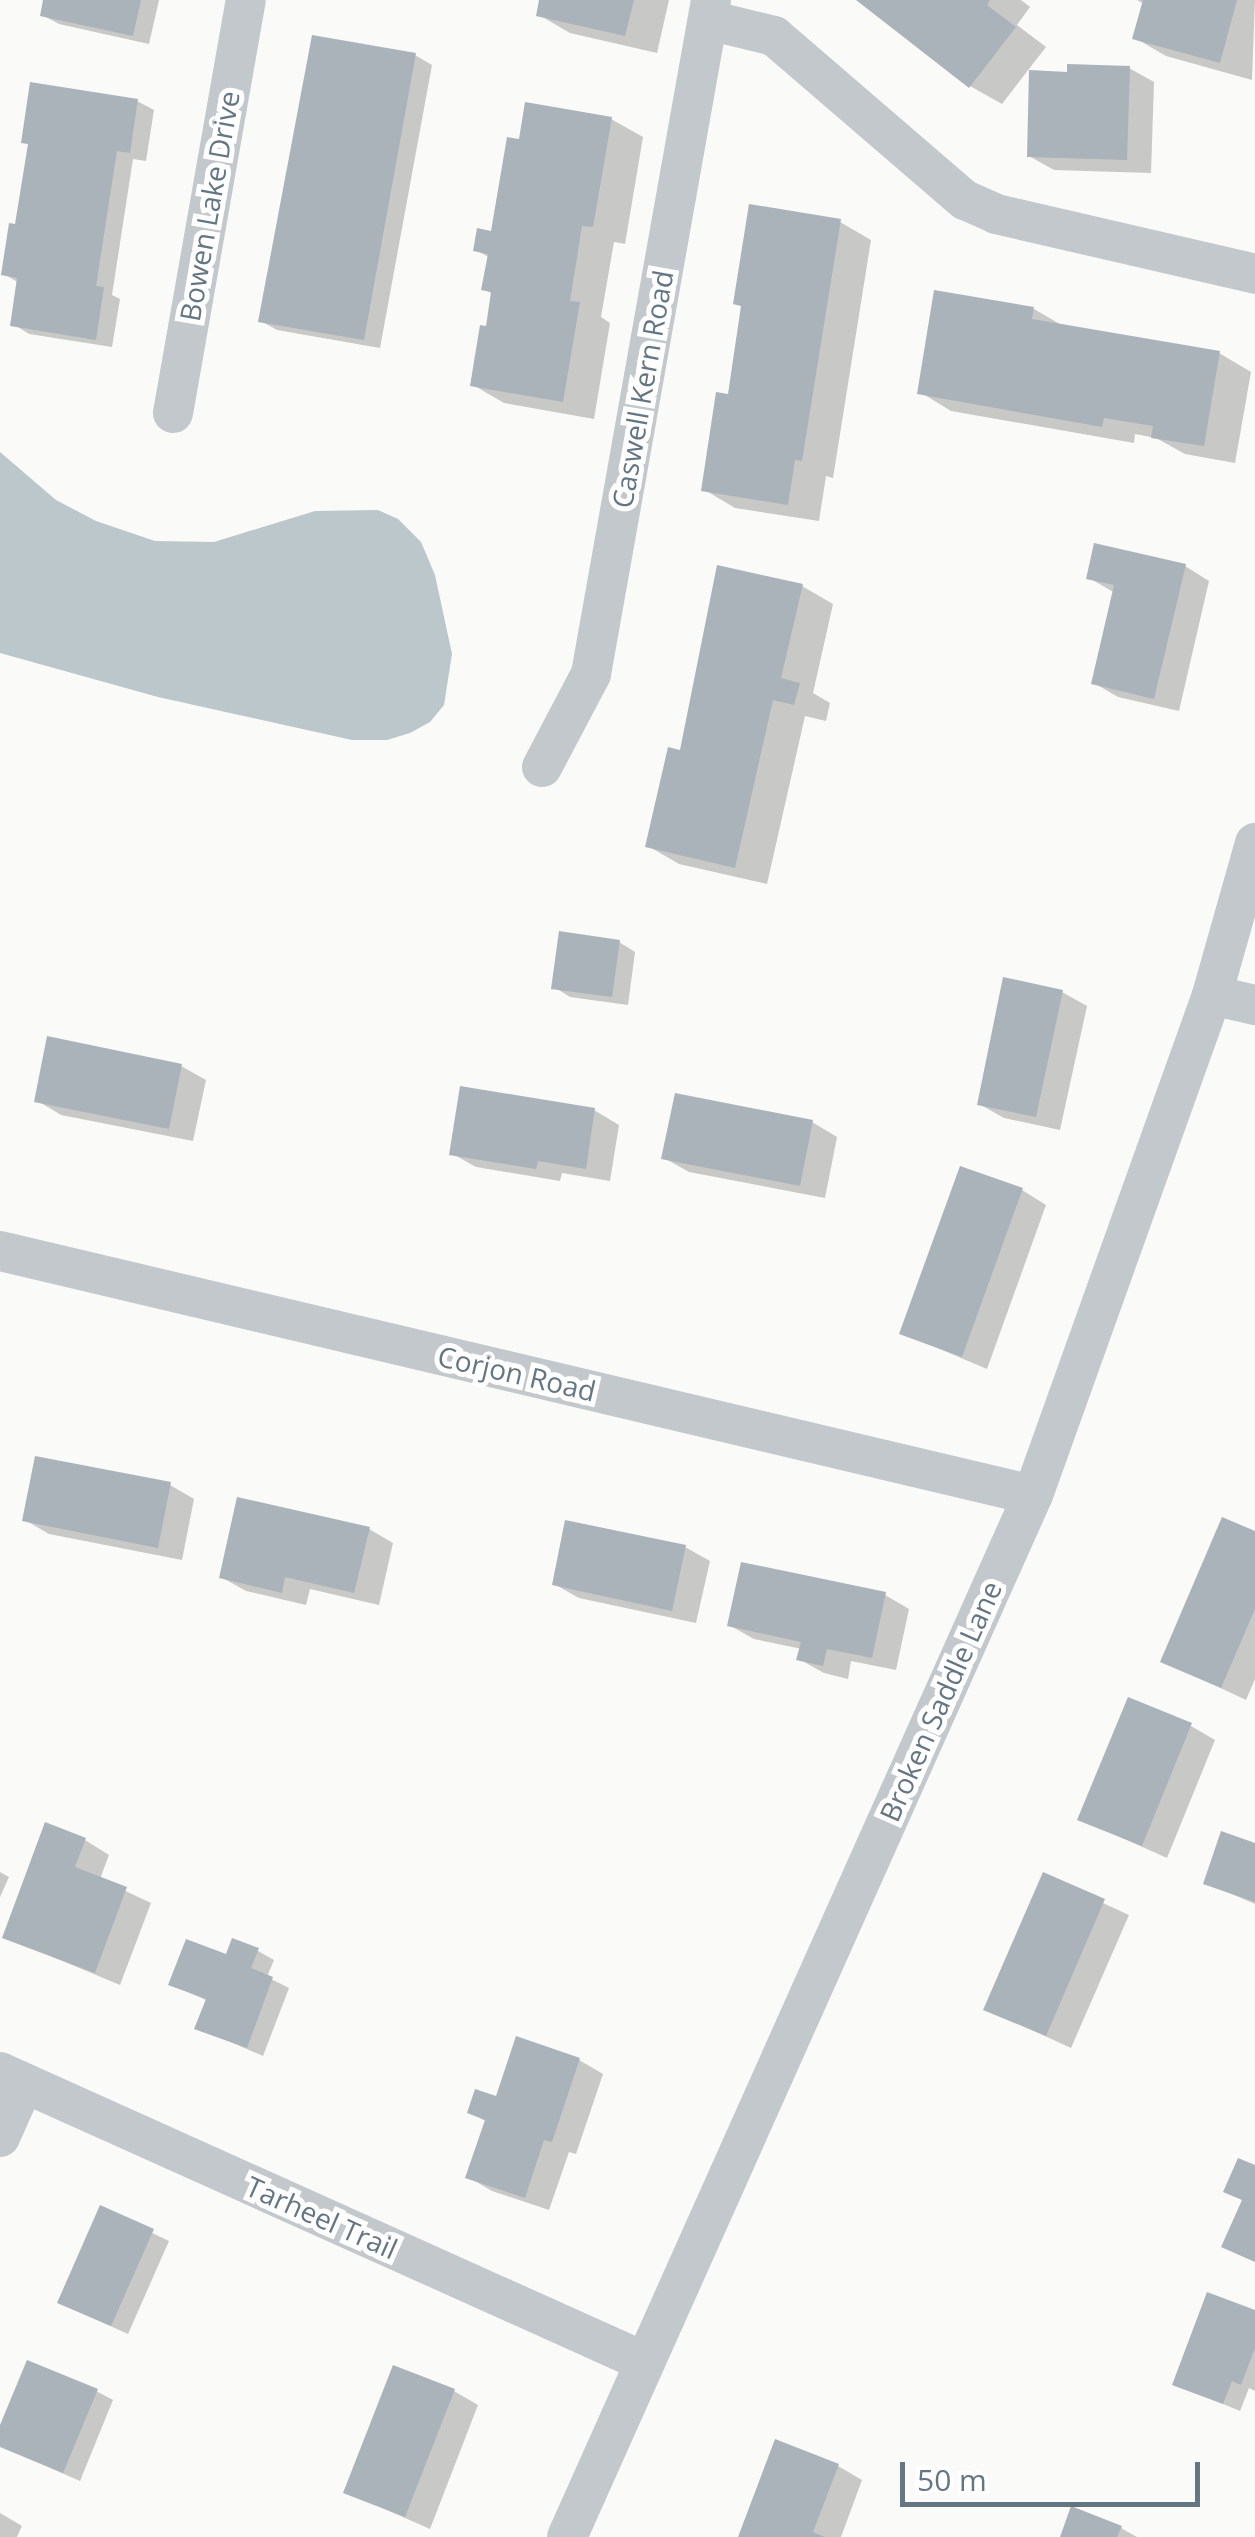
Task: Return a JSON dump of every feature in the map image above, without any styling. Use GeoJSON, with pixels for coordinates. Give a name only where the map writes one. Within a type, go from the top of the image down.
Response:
{"type":"FeatureCollection","features":[{"type":"Feature","properties":{"kind":"street","name":"Bowen Lake Drive"},"geometry":{"type":"LineString","coordinates":[[173,412],[246,0]]}},
{"type":"Feature","properties":{"kind":"street"},"geometry":{"type":"LineString","coordinates":[[710,10],[774,36],[966,200],[981,207],[1255,274]]}},
{"type":"Feature","properties":{"kind":"street","name":"Caswell Kern Road"},"geometry":{"type":"LineString","coordinates":[[542,767],[592,674],[710,10]]}},
{"type":"Feature","properties":{"kind":"street","name":"Broken Saddle Lane"},"geometry":{"type":"LineString","coordinates":[[567,2537],[1034,1495],[1212,995],[1255,843]]}},
{"type":"Feature","properties":{"kind":"street"},"geometry":{"type":"LineString","coordinates":[[1212,995],[1255,1005]]}},
{"type":"Feature","properties":{"kind":"street","name":"Corjon Road"},"geometry":{"type":"LineString","coordinates":[[0,1251],[1034,1495]]}},
{"type":"Feature","properties":{"kind":"street"},"geometry":{"type":"LineString","coordinates":[[0,2138],[12,2078]]}},
{"type":"Feature","properties":{"kind":"street","name":"Tarheel Trail"},"geometry":{"type":"LineString","coordinates":[[12,2078],[644,2362]]}},
{"type":"Feature","properties":{"kind":"shaded area"},"geometry":{"type":"Polygon","coordinates":[[[0,452],[56,500],[96,521],[155,541],[214,542],[315,511],[378,510],[398,519],[421,542],[435,575],[452,654],[444,705],[430,722],[410,733],[387,740],[352,740],[158,697],[0,653],[0,452]]]}},
{"type":"Feature","properties":{"kind":"building"},"geometry":{"type":"Polygon","coordinates":[[[43,0],[141,0],[133,36],[40,16],[43,0]]]}},
{"type":"Feature","properties":{"kind":"building"},"geometry":{"type":"Polygon","coordinates":[[[539,0],[634,0],[625,36],[536,16],[539,0]]]}},
{"type":"Feature","properties":{"kind":"building"},"geometry":{"type":"Polygon","coordinates":[[[856,0],[990,0],[987,5],[1016,27],[969,88],[856,0]]]}},
{"type":"Feature","properties":{"kind":"building"},"geometry":{"type":"Polygon","coordinates":[[[1143,0],[1237,0],[1220,63],[1132,39],[1143,0]]]}},
{"type":"Feature","properties":{"kind":"building"},"geometry":{"type":"Polygon","coordinates":[[[312,35],[416,53],[364,340],[258,322],[312,35]]]}},
{"type":"Feature","properties":{"kind":"building"},"geometry":{"type":"Polygon","coordinates":[[[1067,64],[1130,66],[1127,160],[1027,157],[1029,70],[1067,72],[1067,64]]]}},
{"type":"Feature","properties":{"kind":"building"},"geometry":{"type":"Polygon","coordinates":[[[30,82],[138,99],[130,153],[117,151],[96,286],[104,287],[96,340],[10,326],[17,278],[1,275],[9,223],[15,224],[28,144],[21,143],[30,82]]]}},
{"type":"Feature","properties":{"kind":"building"},"geometry":{"type":"Polygon","coordinates":[[[525,102],[612,117],[593,227],[582,226],[570,301],[580,302],[563,402],[470,386],[480,325],[486,326],[491,292],[481,290],[488,254],[473,251],[477,228],[491,231],[507,137],[519,139],[525,102]]]}},
{"type":"Feature","properties":{"kind":"building"},"geometry":{"type":"Polygon","coordinates":[[[749,204],[841,219],[802,461],[795,460],[788,505],[701,491],[716,392],[728,394],[741,306],[733,304],[749,204]]]}},
{"type":"Feature","properties":{"kind":"building"},"geometry":{"type":"Polygon","coordinates":[[[934,290],[1034,307],[1032,319],[1220,351],[1204,446],[1151,438],[1153,426],[1104,418],[1102,427],[917,394],[934,290]]]}},
{"type":"Feature","properties":{"kind":"building"},"geometry":{"type":"Polygon","coordinates":[[[1094,543],[1186,564],[1154,699],[1091,684],[1114,585],[1086,579],[1094,543]]]}},
{"type":"Feature","properties":{"kind":"building"},"geometry":{"type":"Polygon","coordinates":[[[717,565],[803,584],[781,678],[800,683],[794,705],[773,700],[735,868],[645,847],[668,747],[680,750],[717,565]]]}},
{"type":"Feature","properties":{"kind":"building"},"geometry":{"type":"Polygon","coordinates":[[[559,931],[620,940],[612,997],[551,989],[559,931]]]}},
{"type":"Feature","properties":{"kind":"building"},"geometry":{"type":"Polygon","coordinates":[[[1003,977],[1063,990],[1036,1117],[977,1105],[1003,977]]]}},
{"type":"Feature","properties":{"kind":"building"},"geometry":{"type":"Polygon","coordinates":[[[47,1036],[182,1064],[169,1129],[34,1102],[47,1036]]]}},
{"type":"Feature","properties":{"kind":"building"},"geometry":{"type":"Polygon","coordinates":[[[460,1086],[595,1108],[586,1169],[538,1161],[536,1169],[449,1155],[460,1086]]]}},
{"type":"Feature","properties":{"kind":"building"},"geometry":{"type":"Polygon","coordinates":[[[675,1093],[813,1120],[800,1186],[661,1159],[675,1093]]]}},
{"type":"Feature","properties":{"kind":"building"},"geometry":{"type":"Polygon","coordinates":[[[960,1166],[1023,1188],[962,1357],[899,1334],[960,1166]]]}},
{"type":"Feature","properties":{"kind":"building"},"geometry":{"type":"Polygon","coordinates":[[[35,1456],[171,1482],[158,1548],[22,1521],[35,1456]]]}},
{"type":"Feature","properties":{"kind":"building"},"geometry":{"type":"Polygon","coordinates":[[[237,1497],[370,1527],[354,1593],[285,1577],[282,1593],[219,1578],[237,1497]]]}},
{"type":"Feature","properties":{"kind":"building"},"geometry":{"type":"Polygon","coordinates":[[[1222,1517],[1255,1531],[1255,1609],[1221,1688],[1160,1662],[1222,1517]]]}},
{"type":"Feature","properties":{"kind":"building"},"geometry":{"type":"Polygon","coordinates":[[[565,1520],[686,1545],[672,1611],[552,1585],[565,1520]]]}},
{"type":"Feature","properties":{"kind":"building"},"geometry":{"type":"Polygon","coordinates":[[[741,1562],[886,1592],[872,1658],[827,1649],[823,1666],[796,1660],[801,1642],[727,1626],[741,1562]]]}},
{"type":"Feature","properties":{"kind":"building"},"geometry":{"type":"Polygon","coordinates":[[[1128,1697],[1192,1723],[1142,1846],[1077,1820],[1128,1697]]]}},
{"type":"Feature","properties":{"kind":"building"},"geometry":{"type":"Polygon","coordinates":[[[45,1822],[86,1838],[75,1867],[127,1887],[95,1973],[2,1938],[45,1822]]]}},
{"type":"Feature","properties":{"kind":"building"},"geometry":{"type":"Polygon","coordinates":[[[1221,1831],[1255,1843],[1255,1902],[1203,1884],[1221,1831]]]}},
{"type":"Feature","properties":{"kind":"building"},"geometry":{"type":"Polygon","coordinates":[[[1043,1872],[1105,1899],[1046,2036],[983,2010],[1043,1872]]]}},
{"type":"Feature","properties":{"kind":"building"},"geometry":{"type":"Polygon","coordinates":[[[232,1938],[259,1948],[251,1968],[273,1977],[247,2048],[194,2029],[206,1999],[168,1985],[186,1939],[226,1954],[232,1938]]]}},
{"type":"Feature","properties":{"kind":"building"},"geometry":{"type":"Polygon","coordinates":[[[516,2036],[580,2058],[552,2142],[544,2140],[525,2198],[465,2178],[485,2120],[467,2113],[475,2089],[496,2096],[516,2036]]]}},
{"type":"Feature","properties":{"kind":"building"},"geometry":{"type":"Polygon","coordinates":[[[1238,2158],[1255,2165],[1255,2262],[1221,2247],[1242,2200],[1223,2192],[1238,2158]]]}},
{"type":"Feature","properties":{"kind":"building"},"geometry":{"type":"Polygon","coordinates":[[[100,2205],[154,2229],[111,2326],[57,2303],[100,2205]]]}},
{"type":"Feature","properties":{"kind":"building"},"geometry":{"type":"Polygon","coordinates":[[[1207,2292],[1255,2310],[1255,2348],[1241,2385],[1232,2381],[1223,2404],[1172,2385],[1207,2292]]]}},
{"type":"Feature","properties":{"kind":"building"},"geometry":{"type":"Polygon","coordinates":[[[27,2360],[98,2389],[63,2473],[0,2447],[0,2425],[27,2360]]]}},
{"type":"Feature","properties":{"kind":"building"},"geometry":{"type":"Polygon","coordinates":[[[393,2365],[455,2389],[405,2517],[343,2493],[393,2365]]]}},
{"type":"Feature","properties":{"kind":"building"},"geometry":{"type":"Polygon","coordinates":[[[775,2439],[839,2464],[813,2532],[825,2537],[738,2537],[775,2439]]]}},
{"type":"Feature","properties":{"kind":"building"},"geometry":{"type":"Polygon","coordinates":[[[1071,2506],[1122,2526],[1117,2537],[1060,2537],[1071,2506]]]}}]}
